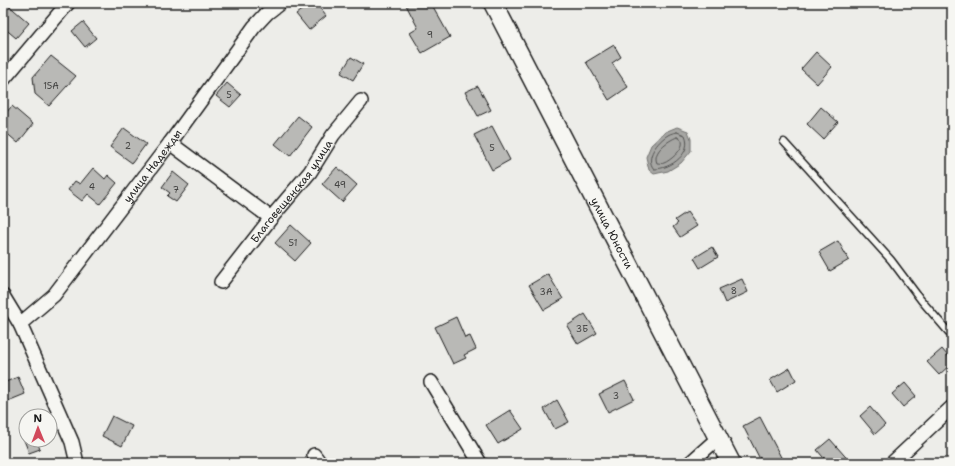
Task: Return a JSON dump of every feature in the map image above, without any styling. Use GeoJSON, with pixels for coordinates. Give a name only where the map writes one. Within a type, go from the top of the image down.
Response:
{"type":"FeatureCollection","features":[{"type":"Feature","properties":{"kind":"street"},"geometry":{"type":"LineString","coordinates":[[3,80],[68,3]]}},
{"type":"Feature","properties":{"kind":"street","name":"улица Надежды"},"geometry":{"type":"LineString","coordinates":[[20,324],[54,295],[170,143],[254,27],[267,13],[280,3]]}},
{"type":"Feature","properties":{"kind":"street","name":"улица Юности"},"geometry":{"type":"LineString","coordinates":[[493,3],[731,463]]}},
{"type":"Feature","properties":{"kind":"street","name":"Благовещенская улица"},"geometry":{"type":"LineString","coordinates":[[221,282],[271,218],[310,172],[333,135],[361,101]]}},
{"type":"Feature","properties":{"kind":"street"},"geometry":{"type":"LineString","coordinates":[[170,143],[271,218]]}},
{"type":"Feature","properties":{"kind":"street"},"geometry":{"type":"LineString","coordinates":[[3,296],[20,324],[72,442],[77,463]]}},
{"type":"Feature","properties":{"kind":"street"},"geometry":{"type":"LineString","coordinates":[[431,382],[480,463]]}},
{"type":"Feature","properties":{"kind":"street"},"geometry":{"type":"LineString","coordinates":[[892,463],[952,407]]}},
{"type":"Feature","properties":{"kind":"street"},"geometry":{"type":"LineString","coordinates":[[690,463],[718,438]]}},
{"type":"Feature","properties":{"kind":"lane"},"geometry":{"type":"LineString","coordinates":[[784,142],[891,260],[921,300],[952,336]]}},
{"type":"Feature","properties":{"kind":"water"},"geometry":{"type":"Polygon","coordinates":[[[677,127],[688,131],[691,139],[691,151],[681,163],[668,171],[654,174],[649,170],[646,157],[651,145],[665,132],[677,127]]]}},
{"type":"Feature","properties":{"kind":"building"},"geometry":{"type":"Polygon","coordinates":[[[3,3],[6,3],[29,23],[16,38],[3,27],[3,3]]]}},
{"type":"Feature","properties":{"kind":"building"},"geometry":{"type":"Polygon","coordinates":[[[311,3],[316,3],[326,16],[309,30],[296,14],[311,3]]]}},
{"type":"Feature","properties":{"kind":"building"},"geometry":{"type":"Polygon","coordinates":[[[405,3],[431,3],[450,37],[422,53],[410,33],[418,28],[405,3]]]}},
{"type":"Feature","properties":{"kind":"building"},"geometry":{"type":"Polygon","coordinates":[[[83,22],[96,38],[85,47],[72,31],[83,22]]]}},
{"type":"Feature","properties":{"kind":"building"},"geometry":{"type":"Polygon","coordinates":[[[614,45],[621,57],[612,63],[628,87],[609,100],[586,62],[614,45]]]}},
{"type":"Feature","properties":{"kind":"building"},"geometry":{"type":"Polygon","coordinates":[[[816,52],[832,67],[817,84],[801,69],[816,52]]]}},
{"type":"Feature","properties":{"kind":"building"},"geometry":{"type":"Polygon","coordinates":[[[51,56],[76,76],[49,106],[35,94],[33,77],[51,56]]]}},
{"type":"Feature","properties":{"kind":"building"},"geometry":{"type":"Polygon","coordinates":[[[351,57],[363,64],[353,80],[341,73],[351,57]]]}},
{"type":"Feature","properties":{"kind":"building"},"geometry":{"type":"Polygon","coordinates":[[[227,83],[241,95],[230,107],[216,96],[227,83]]]}},
{"type":"Feature","properties":{"kind":"building"},"geometry":{"type":"Polygon","coordinates":[[[478,86],[491,110],[478,116],[465,92],[478,86]]]}},
{"type":"Feature","properties":{"kind":"building"},"geometry":{"type":"Polygon","coordinates":[[[12,106],[33,124],[18,143],[3,130],[3,116],[12,106]]]}},
{"type":"Feature","properties":{"kind":"building"},"geometry":{"type":"Polygon","coordinates":[[[821,107],[838,122],[823,139],[807,124],[821,107]]]}},
{"type":"Feature","properties":{"kind":"building"},"geometry":{"type":"Polygon","coordinates":[[[298,116],[312,127],[290,156],[275,144],[298,116]]]}},
{"type":"Feature","properties":{"kind":"building"},"geometry":{"type":"Polygon","coordinates":[[[492,126],[510,160],[492,170],[474,135],[492,126]]]}},
{"type":"Feature","properties":{"kind":"building"},"geometry":{"type":"Polygon","coordinates":[[[124,128],[146,144],[132,163],[110,147],[124,128]]]}},
{"type":"Feature","properties":{"kind":"building"},"geometry":{"type":"Polygon","coordinates":[[[337,167],[357,185],[342,202],[322,184],[337,167]]]}},
{"type":"Feature","properties":{"kind":"building"},"geometry":{"type":"Polygon","coordinates":[[[93,168],[105,179],[108,175],[117,183],[100,204],[88,194],[82,201],[68,190],[75,181],[80,184],[93,168]]]}},
{"type":"Feature","properties":{"kind":"building"},"geometry":{"type":"Polygon","coordinates":[[[173,172],[189,185],[176,202],[167,196],[170,193],[162,187],[173,172]]]}},
{"type":"Feature","properties":{"kind":"building"},"geometry":{"type":"Polygon","coordinates":[[[687,212],[697,226],[680,237],[673,227],[678,223],[675,220],[687,212]]]}},
{"type":"Feature","properties":{"kind":"building"},"geometry":{"type":"Polygon","coordinates":[[[291,225],[311,243],[295,261],[275,243],[291,225]]]}},
{"type":"Feature","properties":{"kind":"building"},"geometry":{"type":"Polygon","coordinates":[[[838,241],[849,260],[830,271],[819,252],[838,241]]]}},
{"type":"Feature","properties":{"kind":"building"},"geometry":{"type":"Polygon","coordinates":[[[712,247],[718,257],[700,268],[694,258],[712,247]]]}},
{"type":"Feature","properties":{"kind":"building"},"geometry":{"type":"Polygon","coordinates":[[[548,274],[563,299],[544,310],[529,285],[548,274]]]}},
{"type":"Feature","properties":{"kind":"building"},"geometry":{"type":"Polygon","coordinates":[[[742,279],[748,292],[725,303],[719,289],[742,279]]]}},
{"type":"Feature","properties":{"kind":"building"},"geometry":{"type":"Polygon","coordinates":[[[585,314],[597,333],[578,344],[567,326],[585,314]]]}},
{"type":"Feature","properties":{"kind":"building"},"geometry":{"type":"Polygon","coordinates":[[[456,317],[465,338],[470,336],[476,349],[464,355],[466,358],[453,364],[435,327],[456,317]]]}},
{"type":"Feature","properties":{"kind":"building"},"geometry":{"type":"Polygon","coordinates":[[[942,349],[952,363],[939,375],[927,362],[942,349]]]}},
{"type":"Feature","properties":{"kind":"building"},"geometry":{"type":"Polygon","coordinates":[[[790,368],[796,380],[777,392],[770,380],[790,368]]]}},
{"type":"Feature","properties":{"kind":"building"},"geometry":{"type":"Polygon","coordinates":[[[18,377],[25,394],[3,403],[3,383],[18,377]]]}},
{"type":"Feature","properties":{"kind":"building"},"geometry":{"type":"Polygon","coordinates":[[[625,381],[634,399],[608,412],[599,394],[625,381]]]}},
{"type":"Feature","properties":{"kind":"building"},"geometry":{"type":"Polygon","coordinates":[[[905,383],[916,396],[903,407],[892,394],[905,383]]]}},
{"type":"Feature","properties":{"kind":"building"},"geometry":{"type":"Polygon","coordinates":[[[557,400],[569,422],[555,429],[544,409],[557,400]]]}},
{"type":"Feature","properties":{"kind":"building"},"geometry":{"type":"Polygon","coordinates":[[[870,407],[885,425],[875,434],[860,416],[870,407]]]}},
{"type":"Feature","properties":{"kind":"building"},"geometry":{"type":"Polygon","coordinates":[[[510,410],[523,429],[498,444],[486,425],[510,410]]]}},
{"type":"Feature","properties":{"kind":"building"},"geometry":{"type":"Polygon","coordinates":[[[112,416],[132,426],[122,446],[102,436],[112,416]]]}},
{"type":"Feature","properties":{"kind":"building"},"geometry":{"type":"Polygon","coordinates":[[[760,417],[784,463],[762,463],[743,426],[760,417]]]}},
{"type":"Feature","properties":{"kind":"building"},"geometry":{"type":"Polygon","coordinates":[[[830,439],[851,463],[828,463],[817,450],[830,439]]]}},
{"type":"Feature","properties":{"kind":"building"},"geometry":{"type":"Polygon","coordinates":[[[27,448],[40,449],[29,453],[27,448]]]}}]}
